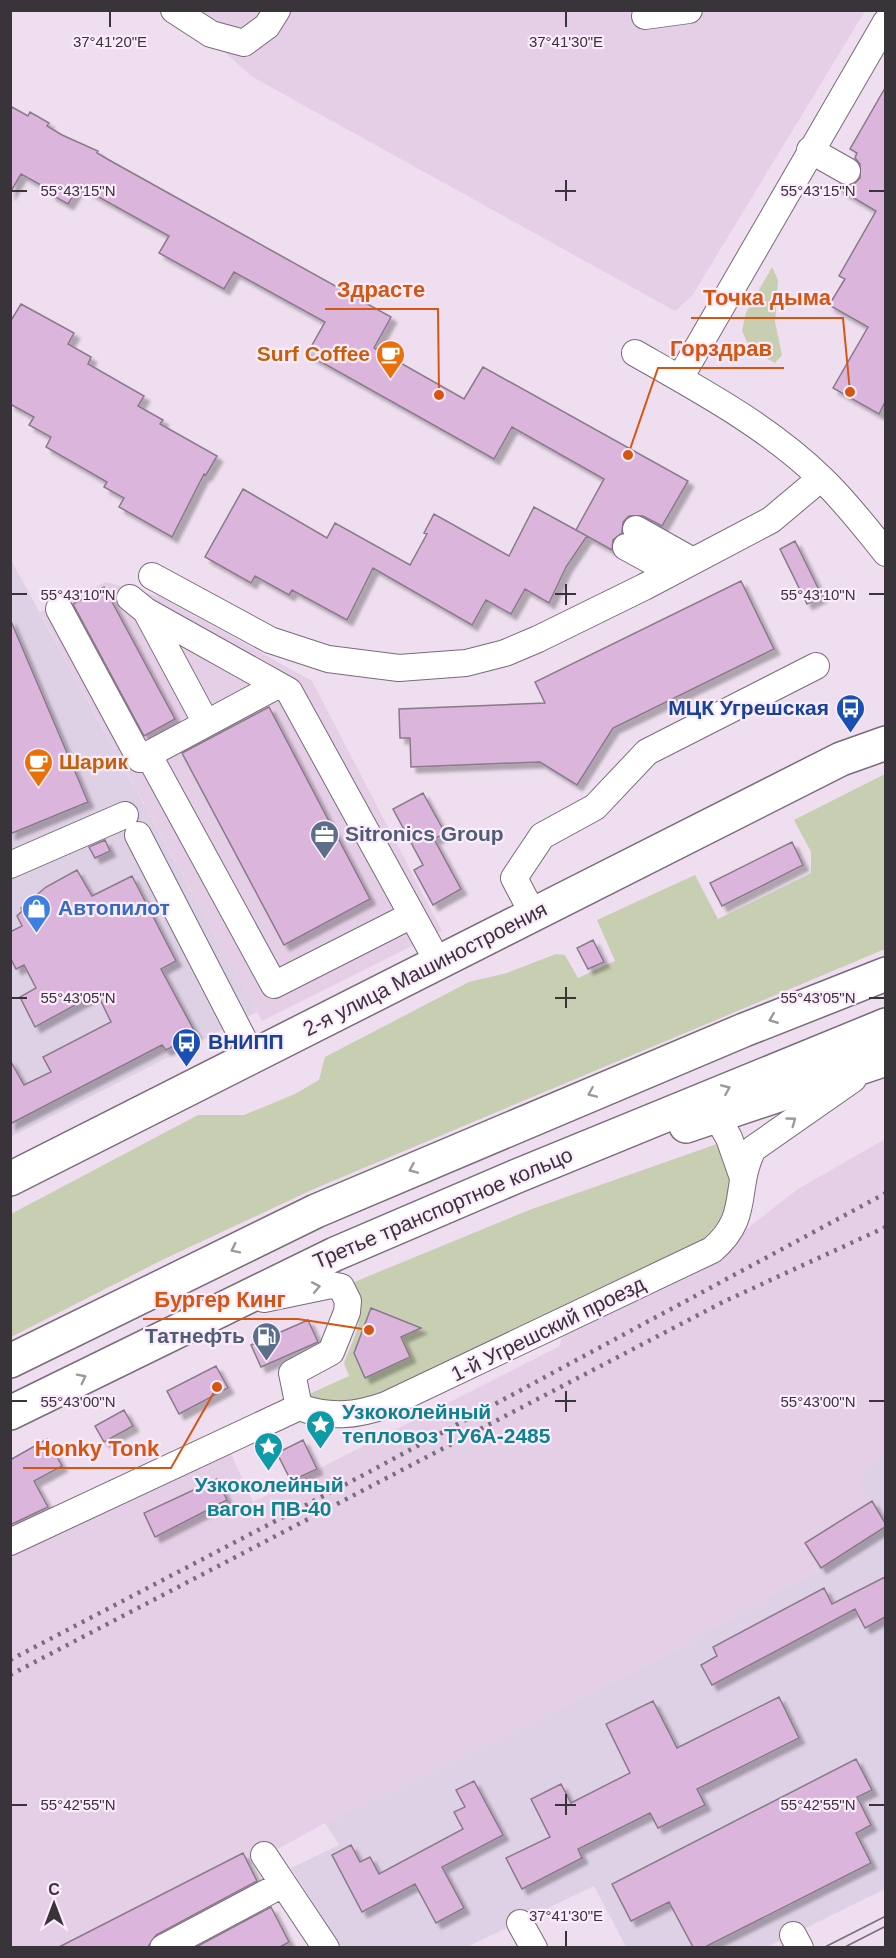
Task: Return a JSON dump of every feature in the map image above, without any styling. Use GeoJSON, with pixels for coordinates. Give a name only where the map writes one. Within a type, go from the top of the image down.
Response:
{"type":"FeatureCollection","features":[{"type":"Feature","properties":{"kind":"main road","name":"2-я улица Машиностроения"},"geometry":{"type":"LineString","coordinates":[[841,759],[885,727]]}},
{"type":"Feature","properties":{"kind":"main road","name":"2-я улица Машиностроения"},"geometry":{"type":"LineString","coordinates":[[10,1179],[841,759],[885,743]]}},
{"type":"Feature","properties":{"kind":"main road"},"geometry":{"type":"LineString","coordinates":[[841,759],[885,752]]}},
{"type":"Feature","properties":{"kind":"main road"},"geometry":{"type":"LineString","coordinates":[[10,1361],[316,1211],[744,1030],[884,974]]}},
{"type":"Feature","properties":{"kind":"main road","name":"Третье транспортное кольцо"},"geometry":{"type":"LineString","coordinates":[[10,1413],[218,1309],[335,1254],[517,1176],[885,1025]]}},
{"type":"Feature","properties":{"kind":"main road"},"geometry":{"type":"LineString","coordinates":[[517,1176],[717,1117],[885,1060]]}},
{"type":"Feature","properties":{"kind":"street"},"geometry":{"type":"LineString","coordinates":[[174,10],[211,34],[244,43],[267,26],[277,10]]}},
{"type":"Feature","properties":{"kind":"street"},"geometry":{"type":"LineString","coordinates":[[648,10],[645,16],[689,10]]}},
{"type":"Feature","properties":{"kind":"street"},"geometry":{"type":"LineString","coordinates":[[680,378],[810,150],[882,32]]}},
{"type":"Feature","properties":{"kind":"street"},"geometry":{"type":"LineString","coordinates":[[810,150],[847,171]]}},
{"type":"Feature","properties":{"kind":"street"},"geometry":{"type":"LineString","coordinates":[[635,354],[680,378],[748,420],[821,478],[853,512],[885,553]]}},
{"type":"Feature","properties":{"kind":"street"},"geometry":{"type":"LineString","coordinates":[[152,576],[270,640],[303,652],[344,662],[399,668],[466,663],[506,653],[682,567],[771,520],[821,478]]}},
{"type":"Feature","properties":{"kind":"street"},"geometry":{"type":"LineString","coordinates":[[631,538],[682,567]]}},
{"type":"Feature","properties":{"kind":"street"},"geometry":{"type":"LineString","coordinates":[[206,723],[138,605],[290,691],[438,962]]}},
{"type":"Feature","properties":{"kind":"street"},"geometry":{"type":"LineString","coordinates":[[59,609],[140,759],[278,685]]}},
{"type":"Feature","properties":{"kind":"street"},"geometry":{"type":"LineString","coordinates":[[533,914],[514,878],[542,836],[595,807],[647,752],[816,666]]}},
{"type":"Feature","properties":{"kind":"street"},"geometry":{"type":"LineString","coordinates":[[148,754],[274,985],[412,915]]}},
{"type":"Feature","properties":{"kind":"street"},"geometry":{"type":"LineString","coordinates":[[10,865],[132,825],[252,1056]]}},
{"type":"Feature","properties":{"kind":"street","name":"1-й Угрешский проезд"},"geometry":{"type":"LineString","coordinates":[[299,1407],[313,1412],[349,1415],[386,1406],[712,1250],[733,1228],[741,1198],[742,1178],[753,1149],[831,1093],[885,1060]]}},
{"type":"Feature","properties":{"kind":"street","name":"1-й Угрешский проезд"},"geometry":{"type":"LineString","coordinates":[[717,1117],[729,1138],[742,1178]]}},
{"type":"Feature","properties":{"kind":"street"},"geometry":{"type":"LineString","coordinates":[[10,1542],[299,1407],[292,1373],[331,1352],[348,1301],[341,1287],[320,1286],[218,1309]]}},
{"type":"Feature","properties":{"kind":"street"},"geometry":{"type":"LineString","coordinates":[[264,1856],[326,1947]]}},
{"type":"Feature","properties":{"kind":"street"},"geometry":{"type":"LineString","coordinates":[[163,1947],[283,1884]]}},
{"type":"Feature","properties":{"kind":"street"},"geometry":{"type":"LineString","coordinates":[[520,1923],[534,1947]]}},
{"type":"Feature","properties":{"kind":"shaded area"},"geometry":{"type":"Polygon","coordinates":[[[166,11],[865,11],[692,296],[675,311],[251,76],[211,40],[166,11]]]}},
{"type":"Feature","properties":{"kind":"shaded area"},"geometry":{"type":"Polygon","coordinates":[[[10,558],[257,1012],[11,1137],[10,1137],[10,558]]]}},
{"type":"Feature","properties":{"kind":"shaded area"},"geometry":{"type":"Polygon","coordinates":[[[106,582],[161,597],[312,681],[442,931],[262,1021],[40,612],[106,582]]]}},
{"type":"Feature","properties":{"kind":"shaded area"},"geometry":{"type":"Polygon","coordinates":[[[885,1139],[885,1453],[863,1473],[872,1501],[885,1527],[821,1568],[666,1655],[325,1823],[249,1865],[243,1853],[59,1947],[11,1948],[11,1548],[226,1443],[253,1502],[560,1346],[563,1328],[716,1253],[798,1189],[885,1139]]]}},
{"type":"Feature","properties":{"kind":"shaded area"},"geometry":{"type":"Polygon","coordinates":[[[885,1453],[885,1523],[860,1485],[863,1473],[885,1453]]]}},
{"type":"Feature","properties":{"kind":"shaded area"},"geometry":{"type":"Polygon","coordinates":[[[885,1527],[885,1889],[767,1947],[626,1947],[594,1886],[467,1947],[342,1948],[291,1868],[339,1845],[325,1823],[666,1655],[821,1568],[885,1527]]]}},
{"type":"Feature","properties":{"kind":"green space"},"geometry":{"type":"Polygon","coordinates":[[[772,267],[778,280],[775,322],[782,355],[775,363],[751,350],[742,331],[746,313],[772,267]]]}},
{"type":"Feature","properties":{"kind":"green space"},"geometry":{"type":"Polygon","coordinates":[[[885,774],[885,949],[316,1188],[162,1260],[11,1337],[11,1214],[198,1115],[244,1115],[295,1094],[319,1080],[325,1057],[469,982],[507,973],[556,954],[565,955],[578,978],[615,961],[597,920],[695,875],[718,919],[811,873],[811,852],[794,820],[885,774]]]}},
{"type":"Feature","properties":{"kind":"green space"},"geometry":{"type":"Polygon","coordinates":[[[717,1144],[732,1164],[734,1176],[733,1188],[719,1237],[347,1410],[305,1396],[349,1376],[344,1363],[356,1333],[360,1314],[354,1295],[347,1285],[532,1209],[717,1144]]]}},
{"type":"Feature","properties":{"kind":"building"},"geometry":{"type":"Polygon","coordinates":[[[885,88],[885,402],[879,414],[833,388],[868,327],[829,305],[845,279],[839,276],[876,211],[837,188],[840,184],[854,184],[860,178],[860,164],[855,158],[857,153],[850,149],[885,88]]]}},
{"type":"Feature","properties":{"kind":"building"},"geometry":{"type":"Polygon","coordinates":[[[10,106],[28,116],[30,112],[49,123],[47,126],[62,135],[98,151],[97,153],[109,160],[391,317],[374,348],[464,399],[483,367],[688,481],[662,526],[643,516],[629,516],[623,522],[622,533],[613,540],[612,550],[576,530],[604,479],[512,427],[494,459],[307,354],[325,322],[234,272],[224,289],[159,253],[169,236],[79,186],[68,204],[50,194],[52,191],[21,174],[10,193],[10,106]]]}},
{"type":"Feature","properties":{"kind":"building"},"geometry":{"type":"Polygon","coordinates":[[[21,304],[74,333],[68,344],[91,357],[88,364],[144,396],[138,406],[163,420],[160,424],[217,456],[206,475],[204,474],[172,537],[119,507],[124,498],[104,487],[107,482],[46,447],[51,437],[29,425],[34,417],[10,404],[10,322],[21,304]]]}},
{"type":"Feature","properties":{"kind":"building"},"geometry":{"type":"Polygon","coordinates":[[[243,489],[327,538],[335,523],[410,565],[427,534],[424,533],[434,514],[509,556],[534,507],[587,536],[566,567],[549,603],[525,589],[511,614],[486,600],[472,625],[373,568],[347,620],[292,590],[289,595],[255,576],[251,583],[205,557],[243,489]]]}},
{"type":"Feature","properties":{"kind":"building"},"geometry":{"type":"Polygon","coordinates":[[[795,541],[822,596],[807,604],[780,549],[795,541]]]}},
{"type":"Feature","properties":{"kind":"building"},"geometry":{"type":"Polygon","coordinates":[[[741,581],[774,649],[613,728],[577,785],[540,762],[411,767],[410,738],[400,738],[399,709],[545,703],[535,682],[741,581]]]}},
{"type":"Feature","properties":{"kind":"building"},"geometry":{"type":"Polygon","coordinates":[[[104,587],[175,719],[144,736],[73,604],[104,587]]]}},
{"type":"Feature","properties":{"kind":"building"},"geometry":{"type":"Polygon","coordinates":[[[10,619],[88,802],[10,834],[10,619]]]}},
{"type":"Feature","properties":{"kind":"building"},"geometry":{"type":"Polygon","coordinates":[[[269,707],[370,899],[284,945],[182,753],[269,707]]]}},
{"type":"Feature","properties":{"kind":"building"},"geometry":{"type":"Polygon","coordinates":[[[423,793],[445,833],[434,839],[461,889],[433,905],[414,870],[423,865],[393,809],[423,793]]]}},
{"type":"Feature","properties":{"kind":"building"},"geometry":{"type":"Polygon","coordinates":[[[105,840],[110,851],[95,858],[89,847],[105,840]]]}},
{"type":"Feature","properties":{"kind":"building"},"geometry":{"type":"Polygon","coordinates":[[[792,842],[803,865],[722,906],[710,883],[792,842]]]}},
{"type":"Feature","properties":{"kind":"building"},"geometry":{"type":"Polygon","coordinates":[[[77,870],[92,896],[132,876],[176,961],[161,969],[196,1034],[166,1050],[162,1045],[10,1124],[10,1060],[24,1085],[51,1072],[43,1057],[111,1022],[97,993],[35,1027],[20,997],[36,988],[24,965],[16,969],[10,957],[10,932],[22,926],[17,916],[22,911],[21,908],[46,887],[77,870]]]}},
{"type":"Feature","properties":{"kind":"building"},"geometry":{"type":"Polygon","coordinates":[[[593,940],[604,962],[588,969],[577,948],[593,940]]]}},
{"type":"Feature","properties":{"kind":"building"},"geometry":{"type":"Polygon","coordinates":[[[371,1308],[421,1328],[401,1337],[410,1357],[365,1378],[354,1353],[371,1308]]]}},
{"type":"Feature","properties":{"kind":"building"},"geometry":{"type":"Polygon","coordinates":[[[308,1320],[318,1342],[261,1367],[251,1345],[308,1320]]]}},
{"type":"Feature","properties":{"kind":"building"},"geometry":{"type":"Polygon","coordinates":[[[216,1366],[228,1388],[179,1414],[167,1391],[216,1366]]]}},
{"type":"Feature","properties":{"kind":"building"},"geometry":{"type":"Polygon","coordinates":[[[124,1410],[133,1426],[104,1442],[95,1426],[124,1410]]]}},
{"type":"Feature","properties":{"kind":"building"},"geometry":{"type":"Polygon","coordinates":[[[47,1439],[62,1466],[34,1481],[48,1507],[10,1525],[10,1460],[47,1439]]]}},
{"type":"Feature","properties":{"kind":"building"},"geometry":{"type":"Polygon","coordinates":[[[303,1440],[317,1469],[291,1481],[277,1453],[303,1440]]]}},
{"type":"Feature","properties":{"kind":"building"},"geometry":{"type":"Polygon","coordinates":[[[217,1479],[227,1500],[155,1537],[144,1513],[217,1479]]]}},
{"type":"Feature","properties":{"kind":"building"},"geometry":{"type":"Polygon","coordinates":[[[872,1501],[885,1527],[821,1568],[805,1543],[872,1501]]]}},
{"type":"Feature","properties":{"kind":"building"},"geometry":{"type":"Polygon","coordinates":[[[885,1577],[885,1617],[865,1628],[855,1609],[712,1685],[701,1665],[717,1656],[713,1647],[824,1588],[832,1604],[885,1577]]]}},
{"type":"Feature","properties":{"kind":"building"},"geometry":{"type":"Polygon","coordinates":[[[779,1697],[799,1738],[697,1789],[705,1805],[658,1828],[650,1813],[578,1849],[582,1858],[522,1889],[506,1858],[550,1837],[531,1799],[561,1784],[571,1803],[630,1773],[606,1724],[653,1701],[677,1748],[779,1697]]]}},
{"type":"Feature","properties":{"kind":"building"},"geometry":{"type":"Polygon","coordinates":[[[856,1759],[872,1790],[857,1797],[871,1825],[856,1833],[871,1863],[705,1947],[693,1947],[669,1902],[631,1921],[612,1884],[856,1759]]]}},
{"type":"Feature","properties":{"kind":"building"},"geometry":{"type":"Polygon","coordinates":[[[474,1781],[503,1835],[442,1867],[464,1908],[436,1923],[415,1884],[362,1912],[332,1855],[351,1845],[360,1862],[370,1857],[379,1874],[463,1829],[454,1812],[465,1807],[456,1790],[474,1781]]]}},
{"type":"Feature","properties":{"kind":"building"},"geometry":{"type":"Polygon","coordinates":[[[243,1853],[257,1881],[156,1935],[148,1947],[59,1947],[243,1853]]]}},
{"type":"Feature","properties":{"kind":"building"},"geometry":{"type":"Polygon","coordinates":[[[271,1907],[289,1942],[280,1947],[196,1947],[271,1907]]]}},
{"type":"Feature","properties":{"kind":"tram line"},"geometry":{"type":"LineString","coordinates":[[823,1948],[886,1916]]}},
{"type":"Feature","properties":{"kind":"tram line"},"geometry":{"type":"LineString","coordinates":[[843,1948],[886,1926]]}},
{"type":"Feature","properties":{"kind":"railway"},"geometry":{"type":"LineString","coordinates":[[10,1660],[369,1472],[886,1193]]}},
{"type":"Feature","properties":{"kind":"railway"},"geometry":{"type":"LineString","coordinates":[[10,1675],[725,1301],[886,1227]]}},
{"type":"Feature","properties":{"kind":"place","name":"Surf Coffee"},"geometry":{"type":"Point","coordinates":[391,380]}},
{"type":"Feature","properties":{"kind":"place","name":"Точка дыма"},"geometry":{"type":"Point","coordinates":[850,392]}},
{"type":"Feature","properties":{"kind":"place","name":"Здрасте"},"geometry":{"type":"Point","coordinates":[439,395]}},
{"type":"Feature","properties":{"kind":"place","name":"Горздрав"},"geometry":{"type":"Point","coordinates":[628,455]}},
{"type":"Feature","properties":{"kind":"place","name":"МЦК Угрешская"},"geometry":{"type":"Point","coordinates":[850,734]}},
{"type":"Feature","properties":{"kind":"place","name":"Шарик"},"geometry":{"type":"Point","coordinates":[38,788]}},
{"type":"Feature","properties":{"kind":"place","name":"Sitronics Group"},"geometry":{"type":"Point","coordinates":[324,860]}},
{"type":"Feature","properties":{"kind":"place","name":"Автопилот"},"geometry":{"type":"Point","coordinates":[37,934]}},
{"type":"Feature","properties":{"kind":"place","name":"ВНИПП"},"geometry":{"type":"Point","coordinates":[187,1068]}},
{"type":"Feature","properties":{"kind":"place","name":"Бургер Кинг"},"geometry":{"type":"Point","coordinates":[369,1330]}},
{"type":"Feature","properties":{"kind":"place","name":"Татнефть"},"geometry":{"type":"Point","coordinates":[266,1362]}},
{"type":"Feature","properties":{"kind":"place","name":"Honky Tonk"},"geometry":{"type":"Point","coordinates":[217,1387]}},
{"type":"Feature","properties":{"kind":"place","name":"Узкоколейный тепловоз ТУ6А-2485"},"geometry":{"type":"Point","coordinates":[321,1450]}},
{"type":"Feature","properties":{"kind":"place","name":"Узкоколейный вагон ПВ-40"},"geometry":{"type":"Point","coordinates":[269,1472]}}]}
